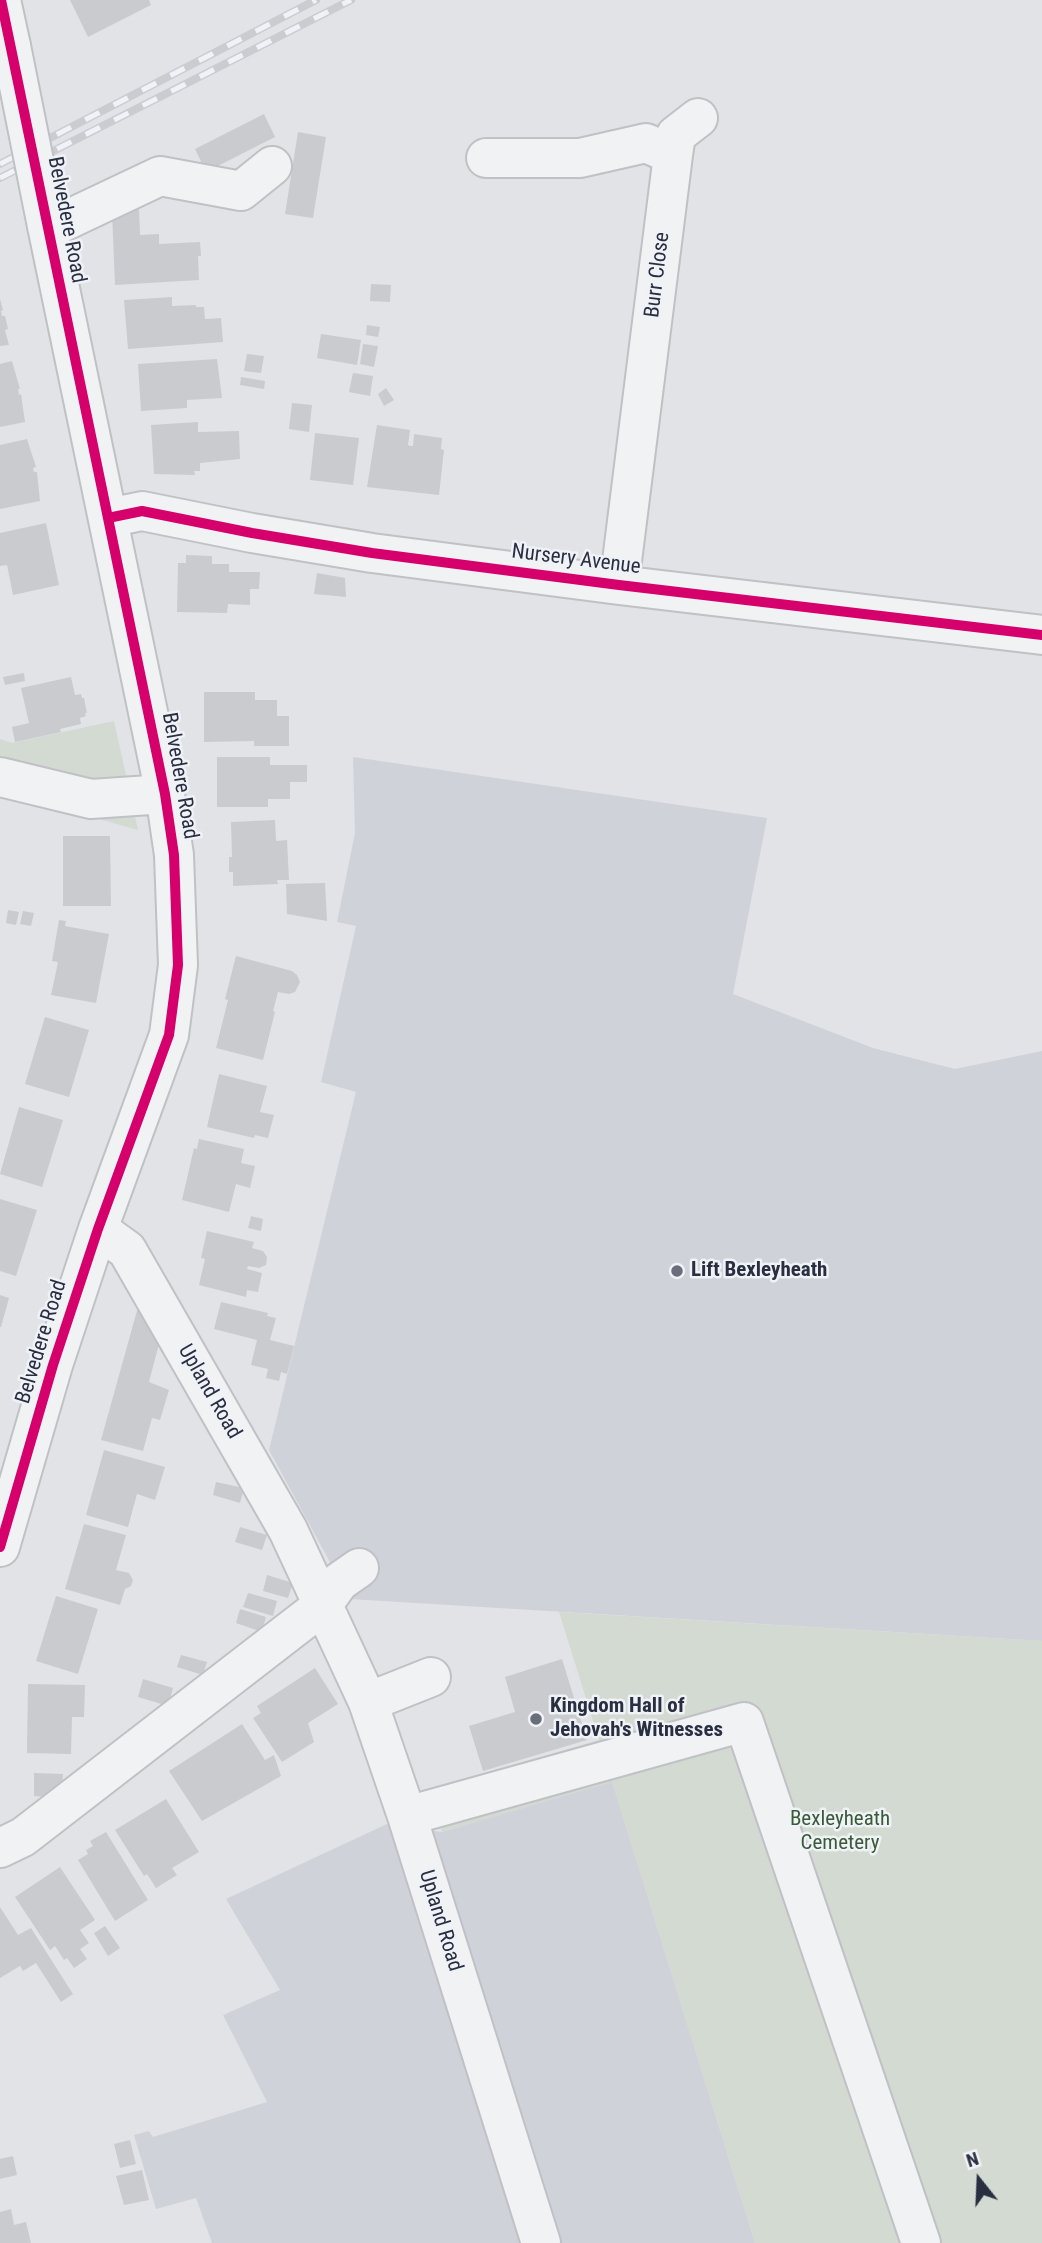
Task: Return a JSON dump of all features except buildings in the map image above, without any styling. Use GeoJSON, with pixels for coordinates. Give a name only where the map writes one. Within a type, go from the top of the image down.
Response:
{"type":"FeatureCollection","features":[{"type":"Feature","properties":{"kind":"street","name":"Belvedere Road"},"geometry":{"type":"LineString","coordinates":[[0,1547],[53,1365],[98,1229],[169,1035],[178,965],[174,855],[164,794],[1,0]]}},
{"type":"Feature","properties":{"kind":"street","name":"Burr Close"},"geometry":{"type":"LineString","coordinates":[[619,585],[676,135],[698,118]]}},
{"type":"Feature","properties":{"kind":"street"},"geometry":{"type":"LineString","coordinates":[[486,158],[580,158],[646,143],[673,155]]}},
{"type":"Feature","properties":{"kind":"street"},"geometry":{"type":"LineString","coordinates":[[48,228],[160,176],[241,191],[272,166]]}},
{"type":"Feature","properties":{"kind":"street","name":"Nursery Avenue"},"geometry":{"type":"LineString","coordinates":[[108,518],[142,511],[372,553],[1042,635]]}},
{"type":"Feature","properties":{"kind":"street"},"geometry":{"type":"LineString","coordinates":[[0,777],[91,799],[164,794]]}},
{"type":"Feature","properties":{"kind":"street","name":"Upland Road"},"geometry":{"type":"LineString","coordinates":[[98,1229],[127,1250],[288,1530],[368,1702],[407,1816],[541,2243]]}},
{"type":"Feature","properties":{"kind":"street"},"geometry":{"type":"LineString","coordinates":[[0,1849],[23,1837],[323,1606],[339,1582],[359,1568]]}},
{"type":"Feature","properties":{"kind":"street"},"geometry":{"type":"LineString","coordinates":[[368,1702],[431,1677]]}},
{"type":"Feature","properties":{"kind":"street"},"geometry":{"type":"LineString","coordinates":[[407,1816],[744,1722],[921,2243]]}},
{"type":"Feature","properties":{"kind":"shaded area","name":"Lift Bexleyheath"},"geometry":{"type":"Polygon","coordinates":[[[353,757],[767,818],[733,994],[873,1048],[955,1069],[1042,1051],[1042,1641],[350,1599],[269,1450],[356,1092],[321,1082],[356,926],[337,922],[355,833],[353,757]]]}},
{"type":"Feature","properties":{"kind":"shaded area"},"geometry":{"type":"Polygon","coordinates":[[[612,1781],[755,2243],[212,2243],[196,2198],[156,2209],[134,2135],[149,2131],[153,2137],[267,2102],[223,2015],[280,1990],[226,1899],[387,1824],[442,1832],[612,1781]]]}},
{"type":"Feature","properties":{"kind":"green space"},"geometry":{"type":"Polygon","coordinates":[[[114,721],[138,830],[0,791],[0,739],[12,743],[114,721]]]}},
{"type":"Feature","properties":{"kind":"green space","name":"Bexleyheath Cemetery"},"geometry":{"type":"Polygon","coordinates":[[[559,1612],[1042,1641],[1042,2243],[755,2243],[612,1782],[442,1832],[428,1790],[599,1740],[559,1612]]]}},
{"type":"Feature","properties":{"kind":"railway"},"geometry":{"type":"LineString","coordinates":[[0,164],[316,0]]}},
{"type":"Feature","properties":{"kind":"railway"},"geometry":{"type":"LineString","coordinates":[[0,178],[351,0]]}},
{"type":"Feature","properties":{"kind":"cycle path"},"geometry":{"type":"LineString","coordinates":[[0,1547],[53,1365],[98,1229],[169,1035],[178,965],[174,855],[165,794],[1,0]]}},
{"type":"Feature","properties":{"kind":"cycle path"},"geometry":{"type":"LineString","coordinates":[[108,518],[142,511],[372,553],[1042,635]]}},
{"type":"Feature","properties":{"kind":"place","name":"Lift Bexleyheath"},"geometry":{"type":"Point","coordinates":[677,1271]}},
{"type":"Feature","properties":{"kind":"place","name":"Kingdom Hall of Jehovah's Witnesses"},"geometry":{"type":"Point","coordinates":[536,1719]}}]}
